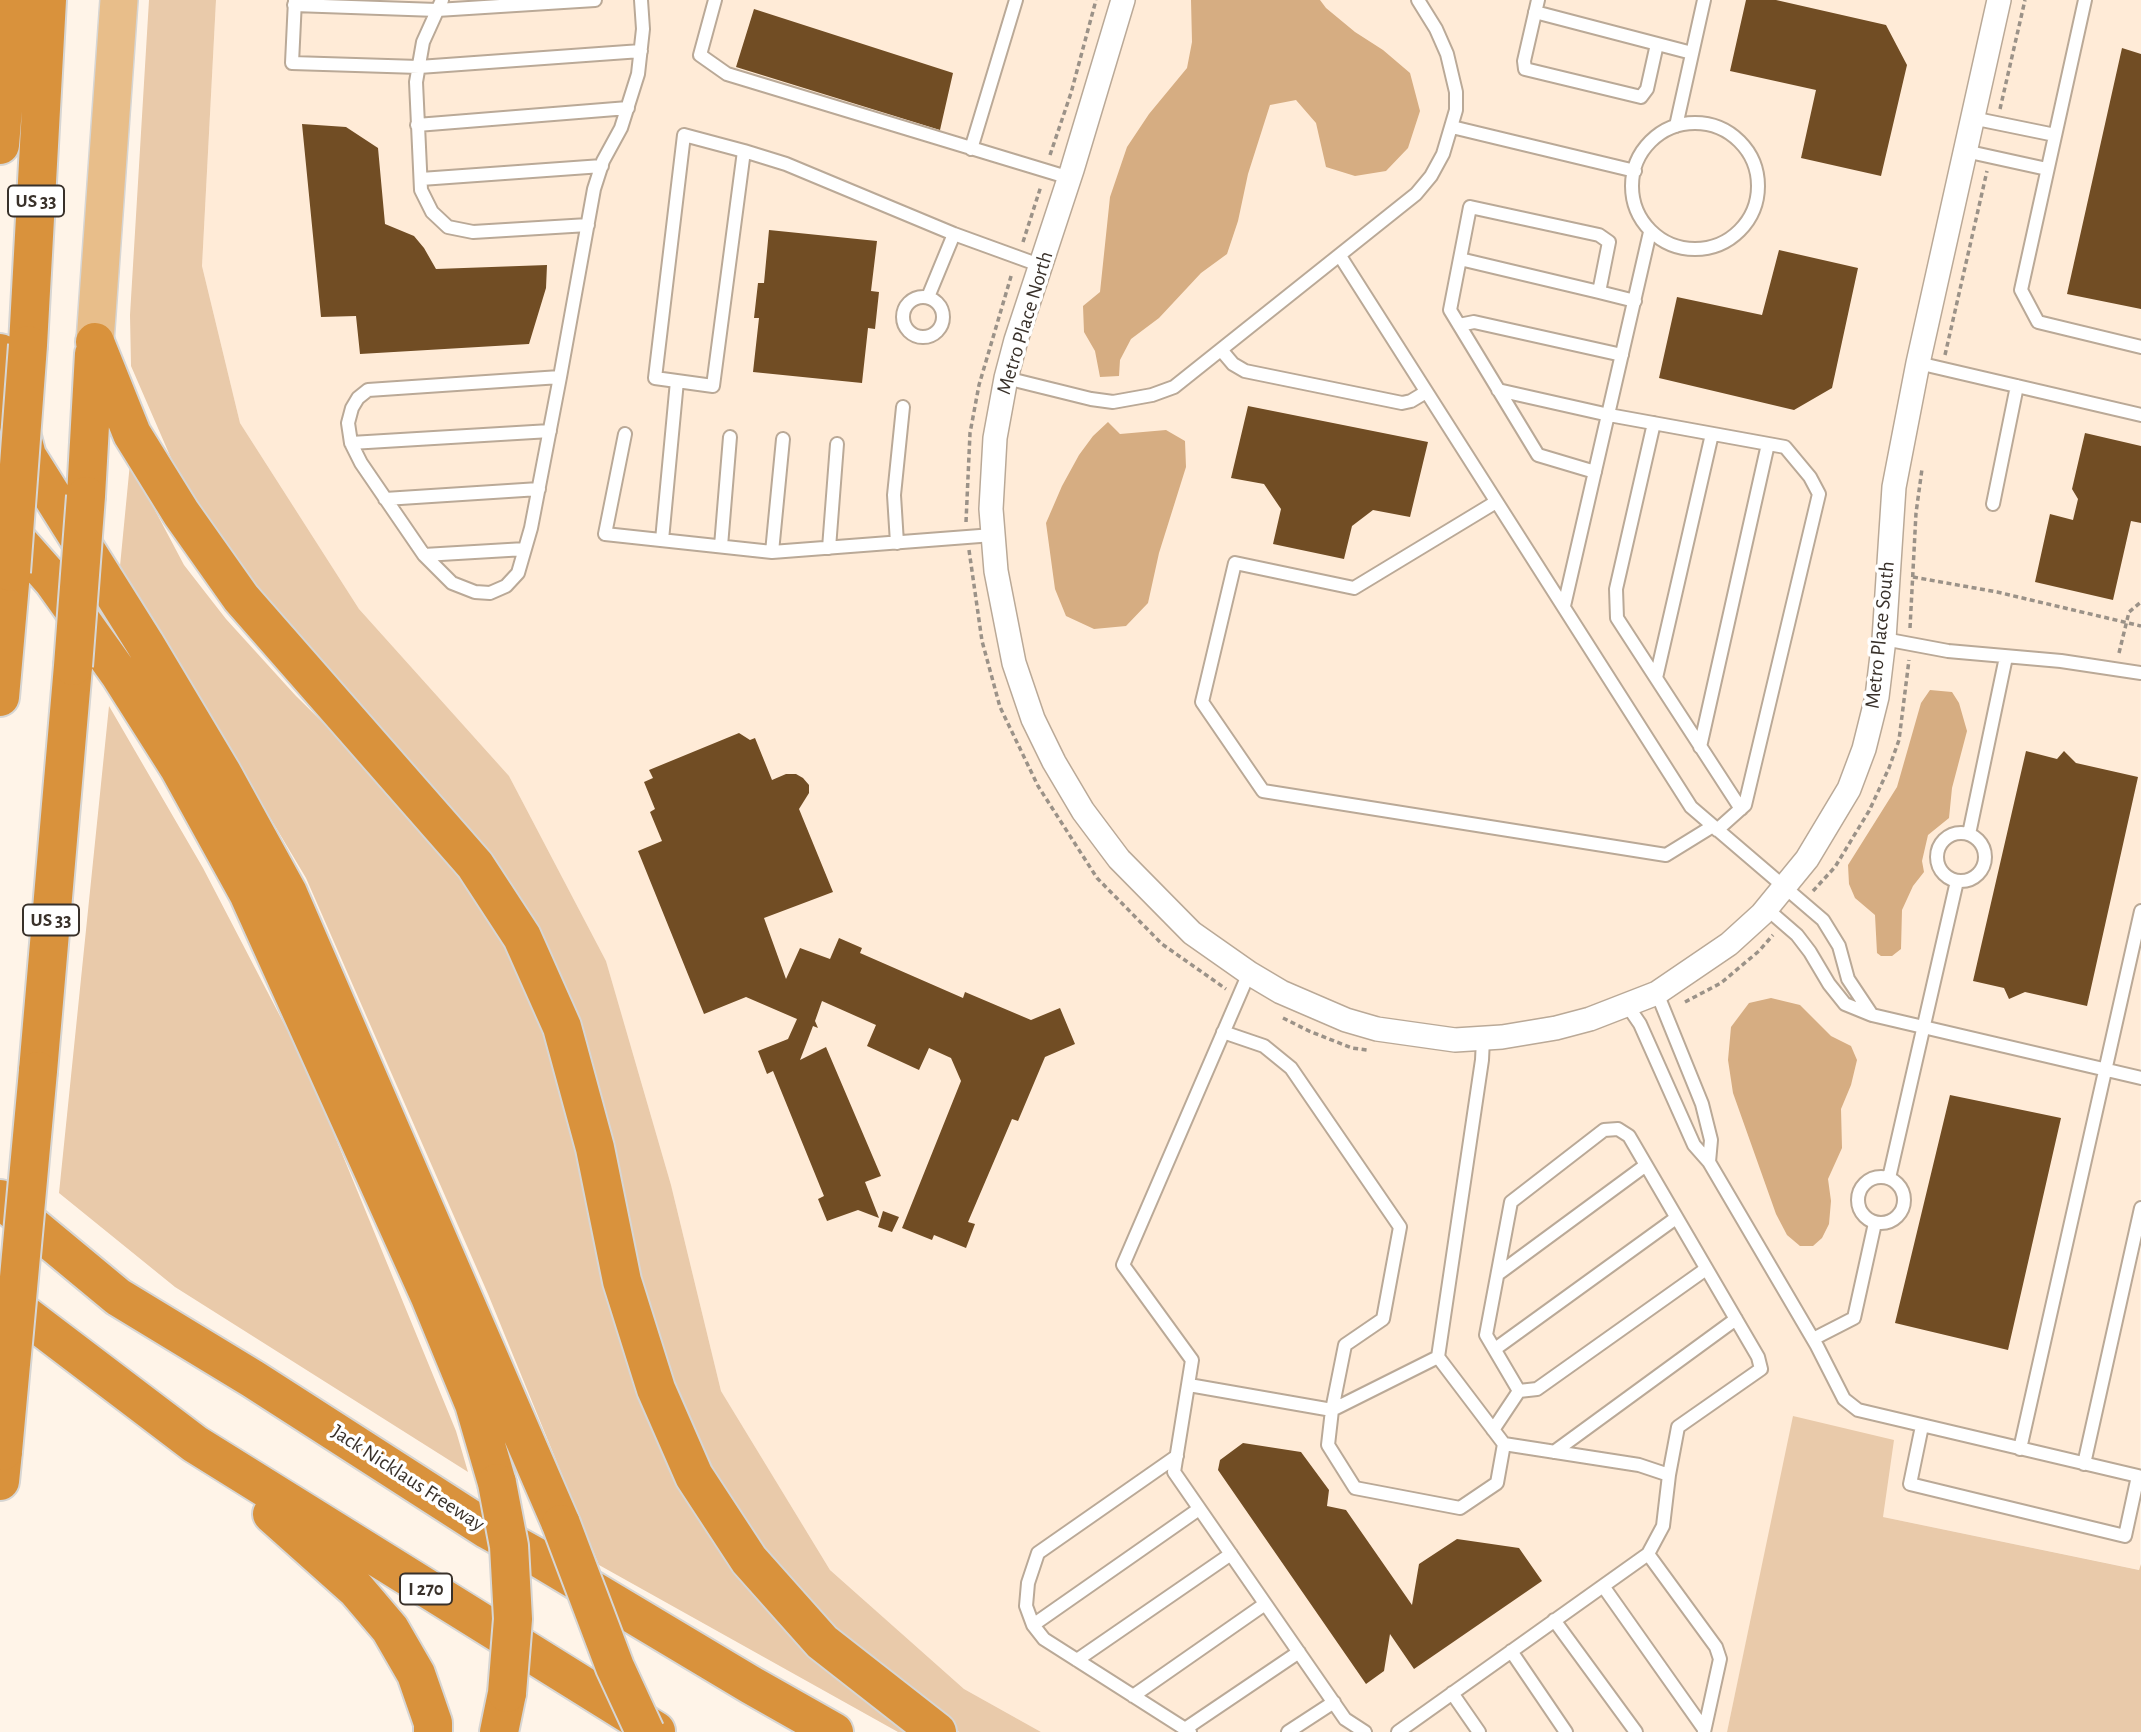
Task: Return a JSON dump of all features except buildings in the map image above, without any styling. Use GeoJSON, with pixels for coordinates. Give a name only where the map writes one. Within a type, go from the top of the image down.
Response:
{"type":"FeatureCollection","features":[{"type":"Feature","properties":{"kind":"highway"},"geometry":{"type":"LineString","coordinates":[[0,145],[12,0]]}},
{"type":"Feature","properties":{"kind":"highway","name":"US 33"},"geometry":{"type":"LineString","coordinates":[[0,697],[11,572],[14,349],[47,0]]}},
{"type":"Feature","properties":{"kind":"highway"},"geometry":{"type":"LineString","coordinates":[[95,342],[132,434],[181,513],[241,598],[475,865],[522,937],[562,1027],[594,1147],[622,1281],[656,1389],[694,1476],[749,1560],[822,1642],[937,1732]]}},
{"type":"Feature","properties":{"kind":"highway","name":"US 33"},"geometry":{"type":"LineString","coordinates":[[1,1466],[73,666],[95,342]]}},
{"type":"Feature","properties":{"kind":"highway"},"geometry":{"type":"LineString","coordinates":[[14,349],[27,456],[145,644],[222,773],[288,893],[561,1524],[615,1667],[645,1732]]}},
{"type":"Feature","properties":{"kind":"highway"},"geometry":{"type":"LineString","coordinates":[[0,521],[53,581],[120,675],[179,768],[248,893],[430,1297],[474,1404],[497,1483],[509,1546],[513,1619],[507,1693],[499,1732]]}},
{"type":"Feature","properties":{"kind":"highway","name":"Jack Nicklaus Freeway"},"geometry":{"type":"LineString","coordinates":[[0,1199],[118,1297],[253,1379],[488,1530],[834,1732]]}},
{"type":"Feature","properties":{"kind":"highway","name":"I 270"},"geometry":{"type":"LineString","coordinates":[[0,1296],[195,1444],[658,1732]]}},
{"type":"Feature","properties":{"kind":"highway"},"geometry":{"type":"LineString","coordinates":[[195,1444],[356,1589],[390,1629],[416,1674],[433,1723],[433,1732]]}},
{"type":"Feature","properties":{"kind":"main road","name":"US 33"},"geometry":{"type":"LineString","coordinates":[[95,342],[119,0]]}},
{"type":"Feature","properties":{"kind":"street","name":"Metro Place North"},"geometry":{"type":"LineString","coordinates":[[1123,0],[1070,178],[1016,340],[995,438],[991,509],[993,536],[999,592],[1014,663],[1033,719],[1054,762],[1083,810],[1119,859],[1192,933],[1249,973],[1281,992],[1346,1020],[1378,1040]]}},
{"type":"Feature","properties":{"kind":"street","name":"Metro Place South"},"geometry":{"type":"LineString","coordinates":[[1378,1040],[1483,1039],[1556,1028],[1627,1005],[1660,1003],[1729,944],[1775,916],[1784,887],[1807,859],[1849,789],[1864,749],[1877,697],[1884,639],[1894,487],[1918,363],[1999,0]]}},
{"type":"Feature","properties":{"kind":"lane"},"geometry":{"type":"LineString","coordinates":[[595,0],[440,5],[294,3],[292,63],[419,67],[641,51]]}},
{"type":"Feature","properties":{"kind":"lane"},"geometry":{"type":"LineString","coordinates":[[560,377],[368,390],[358,398],[352,408],[348,423],[351,443],[361,463],[424,555],[452,583],[475,593],[490,593],[506,586],[517,573],[525,549],[539,489],[550,431],[560,377],[588,225],[594,189],[601,166],[621,128],[638,74],[643,29],[641,0]]}},
{"type":"Feature","properties":{"kind":"lane"},"geometry":{"type":"LineString","coordinates":[[715,0],[699,55],[727,74],[1070,178]]}},
{"type":"Feature","properties":{"kind":"lane"},"geometry":{"type":"LineString","coordinates":[[971,149],[1016,0]]}},
{"type":"Feature","properties":{"kind":"lane"},"geometry":{"type":"LineString","coordinates":[[1006,378],[1090,399],[1121,401],[1152,396],[1174,387],[1416,194],[1431,176],[1443,154],[1456,110],[1452,72],[1436,29],[1418,0]]}},
{"type":"Feature","properties":{"kind":"lane"},"geometry":{"type":"LineString","coordinates":[[1676,126],[1704,0]]}},
{"type":"Feature","properties":{"kind":"lane"},"geometry":{"type":"LineString","coordinates":[[2085,0],[2021,290],[2038,322],[2141,347]]}},
{"type":"Feature","properties":{"kind":"lane"},"geometry":{"type":"LineString","coordinates":[[440,5],[423,42],[416,82],[421,190],[432,212],[448,227],[472,232],[588,225]]}},
{"type":"Feature","properties":{"kind":"lane"},"geometry":{"type":"LineString","coordinates":[[1657,44],[1647,89],[1641,97],[1525,69],[1524,61],[1536,6],[1692,53]]}},
{"type":"Feature","properties":{"kind":"lane"},"geometry":{"type":"LineString","coordinates":[[417,125],[628,108]]}},
{"type":"Feature","properties":{"kind":"lane"},"geometry":{"type":"LineString","coordinates":[[1972,118],[2055,135]]}},
{"type":"Feature","properties":{"kind":"lane"},"geometry":{"type":"LineString","coordinates":[[1705,122],[1724,129],[1741,141],[1753,158],[1759,178],[1757,200],[1750,219],[1736,235],[1718,245],[1697,249],[1676,246],[1650,232],[1635,202],[1632,182],[1637,161],[1648,144],[1664,130],[1676,126],[1705,122]]}},
{"type":"Feature","properties":{"kind":"lane"},"geometry":{"type":"LineString","coordinates":[[1452,127],[1635,171]]}},
{"type":"Feature","properties":{"kind":"lane"},"geometry":{"type":"LineString","coordinates":[[744,151],[713,386],[655,378],[684,135],[744,151],[786,164],[954,234],[1042,266]]}},
{"type":"Feature","properties":{"kind":"lane"},"geometry":{"type":"LineString","coordinates":[[1965,151],[2047,169]]}},
{"type":"Feature","properties":{"kind":"lane"},"geometry":{"type":"LineString","coordinates":[[421,179],[601,166]]}},
{"type":"Feature","properties":{"kind":"lane"},"geometry":{"type":"LineString","coordinates":[[1595,472],[1538,456],[1450,310],[1471,207],[1599,235],[1609,242],[1599,292]]}},
{"type":"Feature","properties":{"kind":"lane"},"geometry":{"type":"LineString","coordinates":[[1564,606],[1650,232]]}},
{"type":"Feature","properties":{"kind":"lane"},"geometry":{"type":"LineString","coordinates":[[928,298],[954,234]]}},
{"type":"Feature","properties":{"kind":"lane"},"geometry":{"type":"LineString","coordinates":[[1340,256],[1691,807],[1823,920],[1839,946],[1848,979],[1872,1015]]}},
{"type":"Feature","properties":{"kind":"lane"},"geometry":{"type":"LineString","coordinates":[[1460,260],[1635,301]]}},
{"type":"Feature","properties":{"kind":"lane"},"geometry":{"type":"LineString","coordinates":[[1459,325],[1474,321],[1622,355]]}},
{"type":"Feature","properties":{"kind":"lane"},"geometry":{"type":"LineString","coordinates":[[1222,351],[1245,371],[1362,395],[1402,403],[1412,401],[1426,392]]}},
{"type":"Feature","properties":{"kind":"lane"},"geometry":{"type":"LineString","coordinates":[[1918,363],[2141,415]]}},
{"type":"Feature","properties":{"kind":"lane"},"geometry":{"type":"LineString","coordinates":[[662,540],[677,381]]}},
{"type":"Feature","properties":{"kind":"lane"},"geometry":{"type":"LineString","coordinates":[[1993,505],[2017,386]]}},
{"type":"Feature","properties":{"kind":"lane"},"geometry":{"type":"LineString","coordinates":[[1496,502],[1354,588],[1234,563],[1202,702],[1263,791],[1666,855],[1715,828],[1741,809],[1745,805],[1819,494],[1810,477],[1785,447],[1609,415],[1498,390]]}},
{"type":"Feature","properties":{"kind":"lane"},"geometry":{"type":"LineString","coordinates":[[897,543],[894,495],[903,407]]}},
{"type":"Feature","properties":{"kind":"lane"},"geometry":{"type":"LineString","coordinates":[[1654,423],[1616,589],[1617,618],[1741,809]]}},
{"type":"Feature","properties":{"kind":"lane"},"geometry":{"type":"LineString","coordinates":[[351,443],[550,431]]}},
{"type":"Feature","properties":{"kind":"lane"},"geometry":{"type":"LineString","coordinates":[[625,434],[605,534],[772,552],[993,536]]}},
{"type":"Feature","properties":{"kind":"lane"},"geometry":{"type":"LineString","coordinates":[[1656,678],[1712,434]]}},
{"type":"Feature","properties":{"kind":"lane"},"geometry":{"type":"LineString","coordinates":[[721,547],[730,436]]}},
{"type":"Feature","properties":{"kind":"lane"},"geometry":{"type":"LineString","coordinates":[[772,552],[783,439]]}},
{"type":"Feature","properties":{"kind":"lane"},"geometry":{"type":"LineString","coordinates":[[829,548],[838,444]]}},
{"type":"Feature","properties":{"kind":"lane"},"geometry":{"type":"LineString","coordinates":[[1700,747],[1768,444]]}},
{"type":"Feature","properties":{"kind":"lane"},"geometry":{"type":"LineString","coordinates":[[385,499],[539,489]]}},
{"type":"Feature","properties":{"kind":"lane"},"geometry":{"type":"LineString","coordinates":[[424,555],[525,549]]}},
{"type":"Feature","properties":{"kind":"lane"},"geometry":{"type":"LineString","coordinates":[[1884,639],[1948,652],[2061,661],[2141,673]]}},
{"type":"Feature","properties":{"kind":"lane"},"geometry":{"type":"LineString","coordinates":[[1969,834],[2006,657]]}},
{"type":"Feature","properties":{"kind":"lane"},"geometry":{"type":"LineString","coordinates":[[1961,832],[1969,834],[1981,843],[1984,866],[1973,878],[1957,881],[1949,878],[1938,866],[1938,850],[1946,837],[1961,832]]}},
{"type":"Feature","properties":{"kind":"lane"},"geometry":{"type":"LineString","coordinates":[[1889,1178],[1957,881]]}},
{"type":"Feature","properties":{"kind":"lane"},"geometry":{"type":"LineString","coordinates":[[2020,1449],[2141,911]]}},
{"type":"Feature","properties":{"kind":"lane"},"geometry":{"type":"LineString","coordinates":[[1775,916],[1797,935],[1829,984],[1845,1003],[1872,1015],[2141,1078]]}},
{"type":"Feature","properties":{"kind":"lane"},"geometry":{"type":"LineString","coordinates":[[1249,973],[1123,1265],[1192,1360],[1174,1472],[1345,1719],[1365,1732]]}},
{"type":"Feature","properties":{"kind":"lane"},"geometry":{"type":"LineString","coordinates":[[1660,1003],[1702,1104],[1711,1140],[1709,1162]]}},
{"type":"Feature","properties":{"kind":"lane"},"geometry":{"type":"LineString","coordinates":[[1627,1005],[1640,1024],[1694,1145],[1709,1162],[1813,1339],[1844,1399],[1858,1410],[2138,1476]]}},
{"type":"Feature","properties":{"kind":"lane"},"geometry":{"type":"LineString","coordinates":[[1223,1032],[1264,1046],[1291,1068],[1399,1227],[1383,1319],[1345,1345],[1332,1410],[1328,1445],[1355,1489],[1460,1508],[1497,1483],[1504,1444]]}},
{"type":"Feature","properties":{"kind":"lane"},"geometry":{"type":"LineString","coordinates":[[1483,1039],[1437,1357],[1504,1444],[1639,1465],[1669,1475]]}},
{"type":"Feature","properties":{"kind":"lane"},"geometry":{"type":"LineString","coordinates":[[1400,1731],[1648,1554],[1663,1526],[1678,1427],[1761,1369],[1758,1357],[1629,1136],[1618,1129],[1604,1130],[1511,1202],[1486,1335],[1520,1391]]}},
{"type":"Feature","properties":{"kind":"lane"},"geometry":{"type":"LineString","coordinates":[[1498,1274],[1646,1165]]}},
{"type":"Feature","properties":{"kind":"lane"},"geometry":{"type":"LineString","coordinates":[[1889,1178],[1901,1187],[1905,1203],[1898,1217],[1891,1222],[1875,1223],[1862,1215],[1858,1207],[1859,1192],[1868,1181],[1889,1178]]}},
{"type":"Feature","properties":{"kind":"lane"},"geometry":{"type":"LineString","coordinates":[[2084,1464],[2141,1209]]}},
{"type":"Feature","properties":{"kind":"lane"},"geometry":{"type":"LineString","coordinates":[[1495,1349],[1676,1218]]}},
{"type":"Feature","properties":{"kind":"lane"},"geometry":{"type":"LineString","coordinates":[[1813,1339],[1854,1318],[1875,1223]]}},
{"type":"Feature","properties":{"kind":"lane"},"geometry":{"type":"LineString","coordinates":[[1493,1430],[1520,1391],[1537,1389],[1706,1269]]}},
{"type":"Feature","properties":{"kind":"lane"},"geometry":{"type":"LineString","coordinates":[[1554,1452],[1736,1319]]}},
{"type":"Feature","properties":{"kind":"lane"},"geometry":{"type":"LineString","coordinates":[[1189,1385],[1332,1410],[1437,1357]]}},
{"type":"Feature","properties":{"kind":"lane"},"geometry":{"type":"LineString","coordinates":[[1922,1426],[1910,1484],[2125,1536],[2141,1462]]}},
{"type":"Feature","properties":{"kind":"lane"},"geometry":{"type":"LineString","coordinates":[[1177,1455],[1038,1553],[1028,1583],[1026,1606],[1033,1625],[1044,1639],[1188,1730],[1299,1652]]}},
{"type":"Feature","properties":{"kind":"lane"},"geometry":{"type":"LineString","coordinates":[[1033,1625],[1199,1509]]}},
{"type":"Feature","properties":{"kind":"lane"},"geometry":{"type":"LineString","coordinates":[[1077,1660],[1231,1554]]}},
{"type":"Feature","properties":{"kind":"lane"},"geometry":{"type":"LineString","coordinates":[[1648,1554],[1716,1647],[1720,1659],[1704,1730]]}},
{"type":"Feature","properties":{"kind":"lane"},"geometry":{"type":"LineString","coordinates":[[1603,1586],[1704,1730]]}},
{"type":"Feature","properties":{"kind":"lane"},"geometry":{"type":"LineString","coordinates":[[1133,1696],[1265,1604]]}},
{"type":"Feature","properties":{"kind":"lane"},"geometry":{"type":"LineString","coordinates":[[1554,1620],[1636,1732]]}},
{"type":"Feature","properties":{"kind":"lane"},"geometry":{"type":"LineString","coordinates":[[1511,1651],[1566,1732]]}},
{"type":"Feature","properties":{"kind":"lane"},"geometry":{"type":"LineString","coordinates":[[1452,1693],[1479,1732]]}},
{"type":"Feature","properties":{"kind":"lane"},"geometry":{"type":"LineString","coordinates":[[1288,1732],[1334,1702]]}},
{"type":"Feature","properties":{"kind":"path"},"geometry":{"type":"LineString","coordinates":[[1096,0],[1071,93],[994,329],[970,433],[966,516],[971,574],[982,641],[1000,707],[1038,786],[1097,877],[1162,944],[1238,995],[1309,1031],[1352,1048],[1378,1040]]}},
{"type":"Feature","properties":{"kind":"path"},"geometry":{"type":"LineString","coordinates":[[1997,123],[2025,0]]}},
{"type":"Feature","properties":{"kind":"path"},"geometry":{"type":"LineString","coordinates":[[1941,369],[1990,156]]}},
{"type":"Feature","properties":{"kind":"path"},"geometry":{"type":"LineString","coordinates":[[1802,903],[1835,867],[1869,811],[1899,740],[1907,686],[1916,513],[1922,464]]}},
{"type":"Feature","properties":{"kind":"path"},"geometry":{"type":"LineString","coordinates":[[1913,577],[1997,592],[2141,626]]}},
{"type":"Feature","properties":{"kind":"path"},"geometry":{"type":"LineString","coordinates":[[2121,645],[2129,612],[2141,602]]}},
{"type":"Feature","properties":{"kind":"path"},"geometry":{"type":"LineString","coordinates":[[1660,1003],[1721,983],[1759,951],[1775,916]]}},
{"type":"Feature","properties":{"kind":"shaded area"},"geometry":{"type":"Polygon","coordinates":[[[149,0],[216,0],[202,266],[240,423],[359,609],[509,776],[606,961],[671,1185],[721,1391],[830,1570],[964,1689],[1041,1732],[959,1732],[952,1728],[805,1604],[749,1537],[687,1432],[541,954],[242,578],[181,481],[131,366],[130,315],[149,0]]]}},
{"type":"Feature","properties":{"kind":"shaded area"},"geometry":{"type":"Polygon","coordinates":[[[216,0],[2141,0],[2140,1570],[1883,1517],[1794,1416],[1727,1732],[1041,1732],[964,1689],[830,1570],[721,1391],[671,1185],[606,961],[509,776],[359,609],[240,423],[202,266],[216,0]]]}},
{"type":"Feature","properties":{"kind":"shaded area"},"geometry":{"type":"Polygon","coordinates":[[[1191,0],[1320,0],[1355,32],[1383,50],[1410,73],[1420,111],[1408,148],[1386,171],[1355,176],[1326,167],[1316,123],[1296,100],[1270,105],[1227,254],[1201,273],[1159,318],[1131,339],[1120,360],[1119,376],[1100,377],[1095,351],[1084,332],[1083,306],[1100,292],[1110,197],[1127,147],[1149,114],[1187,68],[1192,42],[1191,0]]]}},
{"type":"Feature","properties":{"kind":"shaded area"},"geometry":{"type":"Polygon","coordinates":[[[1108,422],[1120,434],[1166,430],[1185,441],[1186,467],[1159,553],[1148,603],[1126,626],[1094,629],[1066,616],[1055,589],[1046,523],[1079,455],[1108,422]]]}},
{"type":"Feature","properties":{"kind":"shaded area"},"geometry":{"type":"Polygon","coordinates":[[[130,463],[184,565],[226,619],[296,696],[439,837],[511,950],[552,1052],[654,1425],[915,1732],[898,1732],[599,1565],[488,1294],[306,878],[120,566],[130,463]]]}},
{"type":"Feature","properties":{"kind":"shaded area"},"geometry":{"type":"Polygon","coordinates":[[[1930,690],[1952,692],[1959,703],[1967,731],[1952,788],[1949,818],[1928,835],[1922,861],[1924,872],[1913,886],[1902,910],[1901,949],[1892,956],[1881,956],[1877,953],[1875,915],[1855,898],[1849,884],[1848,865],[1897,787],[1921,703],[1930,690]]]}},
{"type":"Feature","properties":{"kind":"shaded area"},"geometry":{"type":"Polygon","coordinates":[[[109,706],[203,868],[306,1066],[456,1431],[468,1472],[175,1287],[59,1193],[109,706]]]}},
{"type":"Feature","properties":{"kind":"shaded area"},"geometry":{"type":"Polygon","coordinates":[[[1771,998],[1800,1005],[1831,1036],[1851,1046],[1857,1060],[1841,1109],[1842,1148],[1828,1179],[1831,1201],[1829,1224],[1822,1238],[1813,1246],[1800,1246],[1787,1235],[1776,1214],[1733,1093],[1728,1060],[1731,1027],[1749,1003],[1771,998]]]}},
{"type":"Feature","properties":{"kind":"shaded area"},"geometry":{"type":"Polygon","coordinates":[[[1793,1416],[1894,1440],[1883,1517],[2139,1570],[2141,1564],[2141,1732],[1727,1732],[1793,1416]]]}}]}
